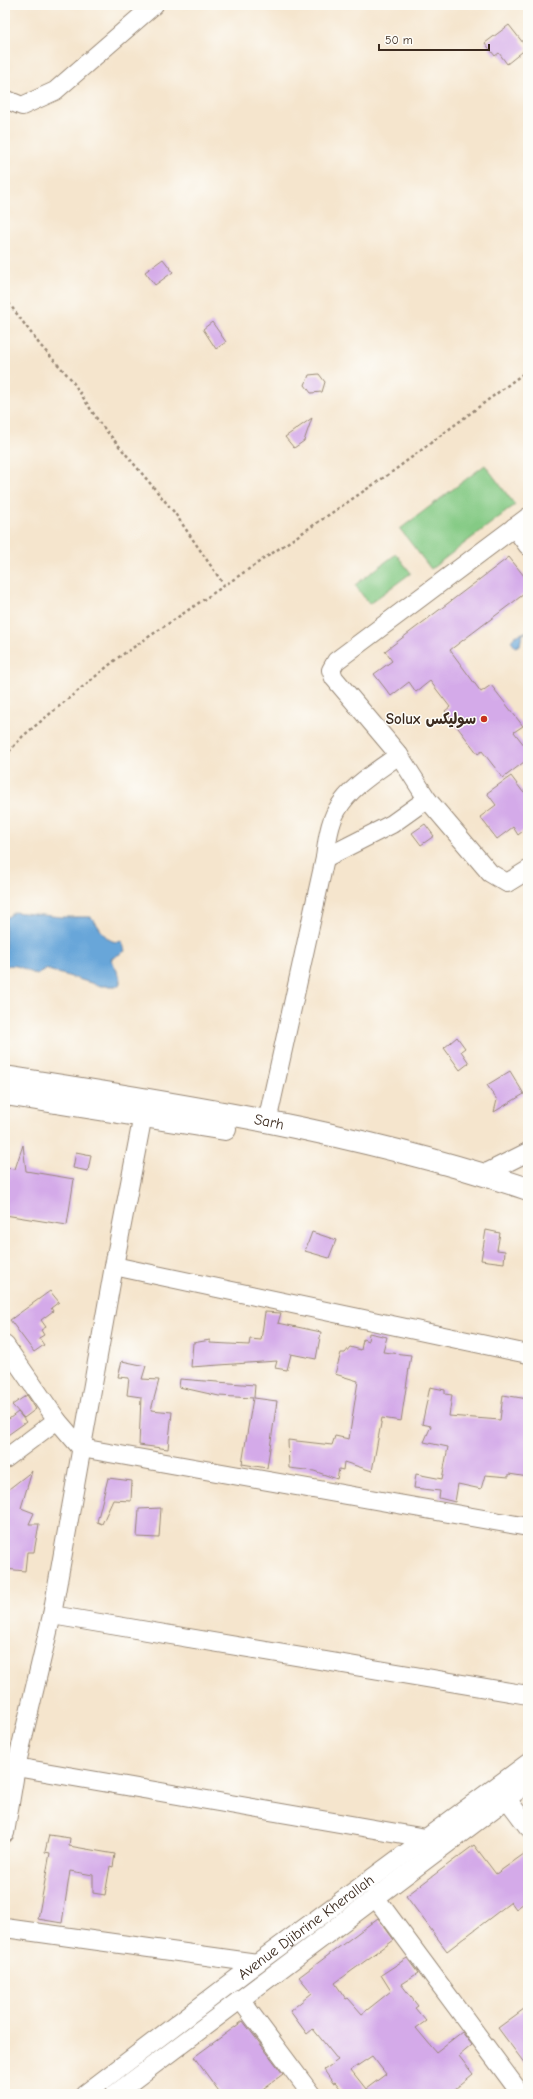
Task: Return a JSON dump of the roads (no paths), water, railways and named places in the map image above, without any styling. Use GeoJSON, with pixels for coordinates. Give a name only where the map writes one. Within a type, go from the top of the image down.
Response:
{"type":"FeatureCollection","features":[{"type":"Feature","properties":{"kind":"highway","name":"Sarh"},"geometry":{"type":"LineString","coordinates":[[5,1077],[146,1099],[375,1144],[484,1174],[528,1189]]}},
{"type":"Feature","properties":{"kind":"highway","name":"Sarh"},"geometry":{"type":"LineString","coordinates":[[5,1094],[143,1115],[290,1140],[367,1155],[528,1200]]}},
{"type":"Feature","properties":{"kind":"street"},"geometry":{"type":"LineString","coordinates":[[5,99],[22,106],[55,91],[154,5]]}},
{"type":"Feature","properties":{"kind":"street"},"geometry":{"type":"LineString","coordinates":[[528,546],[521,522],[336,661],[331,670],[334,678],[399,755],[427,799],[490,873],[507,884],[528,870]]}},
{"type":"Feature","properties":{"kind":"street"},"geometry":{"type":"LineString","coordinates":[[267,1122],[325,858],[329,832],[337,810],[359,784],[399,755]]}},
{"type":"Feature","properties":{"kind":"street"},"geometry":{"type":"LineString","coordinates":[[325,858],[392,824],[427,799]]}},
{"type":"Feature","properties":{"kind":"street"},"geometry":{"type":"LineString","coordinates":[[5,1833],[8,1793],[16,1767],[52,1615],[114,1266],[143,1115]]}},
{"type":"Feature","properties":{"kind":"street"},"geometry":{"type":"LineString","coordinates":[[484,1174],[528,1152]]}},
{"type":"Feature","properties":{"kind":"street"},"geometry":{"type":"LineString","coordinates":[[114,1266],[528,1354]]}},
{"type":"Feature","properties":{"kind":"street"},"geometry":{"type":"LineString","coordinates":[[5,1345],[57,1420],[81,1448],[528,1527]]}},
{"type":"Feature","properties":{"kind":"street"},"geometry":{"type":"LineString","coordinates":[[5,1459],[57,1420]]}},
{"type":"Feature","properties":{"kind":"street"},"geometry":{"type":"LineString","coordinates":[[52,1615],[528,1696]]}},
{"type":"Feature","properties":{"kind":"street","name":"Avenue Djibrine Kherallah"},"geometry":{"type":"LineString","coordinates":[[85,2094],[257,1963],[528,1763]]}},
{"type":"Feature","properties":{"kind":"street"},"geometry":{"type":"LineString","coordinates":[[16,1767],[426,1838]]}},
{"type":"Feature","properties":{"kind":"street","name":"Avenue Djibrine Kherallah"},"geometry":{"type":"LineString","coordinates":[[115,2094],[528,1783]]}},
{"type":"Feature","properties":{"kind":"street"},"geometry":{"type":"LineString","coordinates":[[507,1799],[528,1827]]}},
{"type":"Feature","properties":{"kind":"street"},"geometry":{"type":"LineString","coordinates":[[375,1897],[521,2094]]}},
{"type":"Feature","properties":{"kind":"street"},"geometry":{"type":"LineString","coordinates":[[5,1928],[257,1963]]}},
{"type":"Feature","properties":{"kind":"street"},"geometry":{"type":"LineString","coordinates":[[240,1999],[311,2094]]}},
{"type":"Feature","properties":{"kind":"water"},"geometry":{"type":"Polygon","coordinates":[[[528,631],[522,635],[520,645],[515,647],[511,641],[515,636],[528,631]]]}},
{"type":"Feature","properties":{"kind":"water"},"geometry":{"type":"Polygon","coordinates":[[[14,912],[61,917],[91,917],[104,935],[112,941],[122,941],[125,951],[111,959],[121,979],[119,986],[101,986],[45,969],[37,975],[18,966],[5,966],[5,919],[14,912]]]}},
{"type":"Feature","properties":{"kind":"place","name":"Solux سوليكس"},"geometry":{"type":"Point","coordinates":[484,719]}}]}
